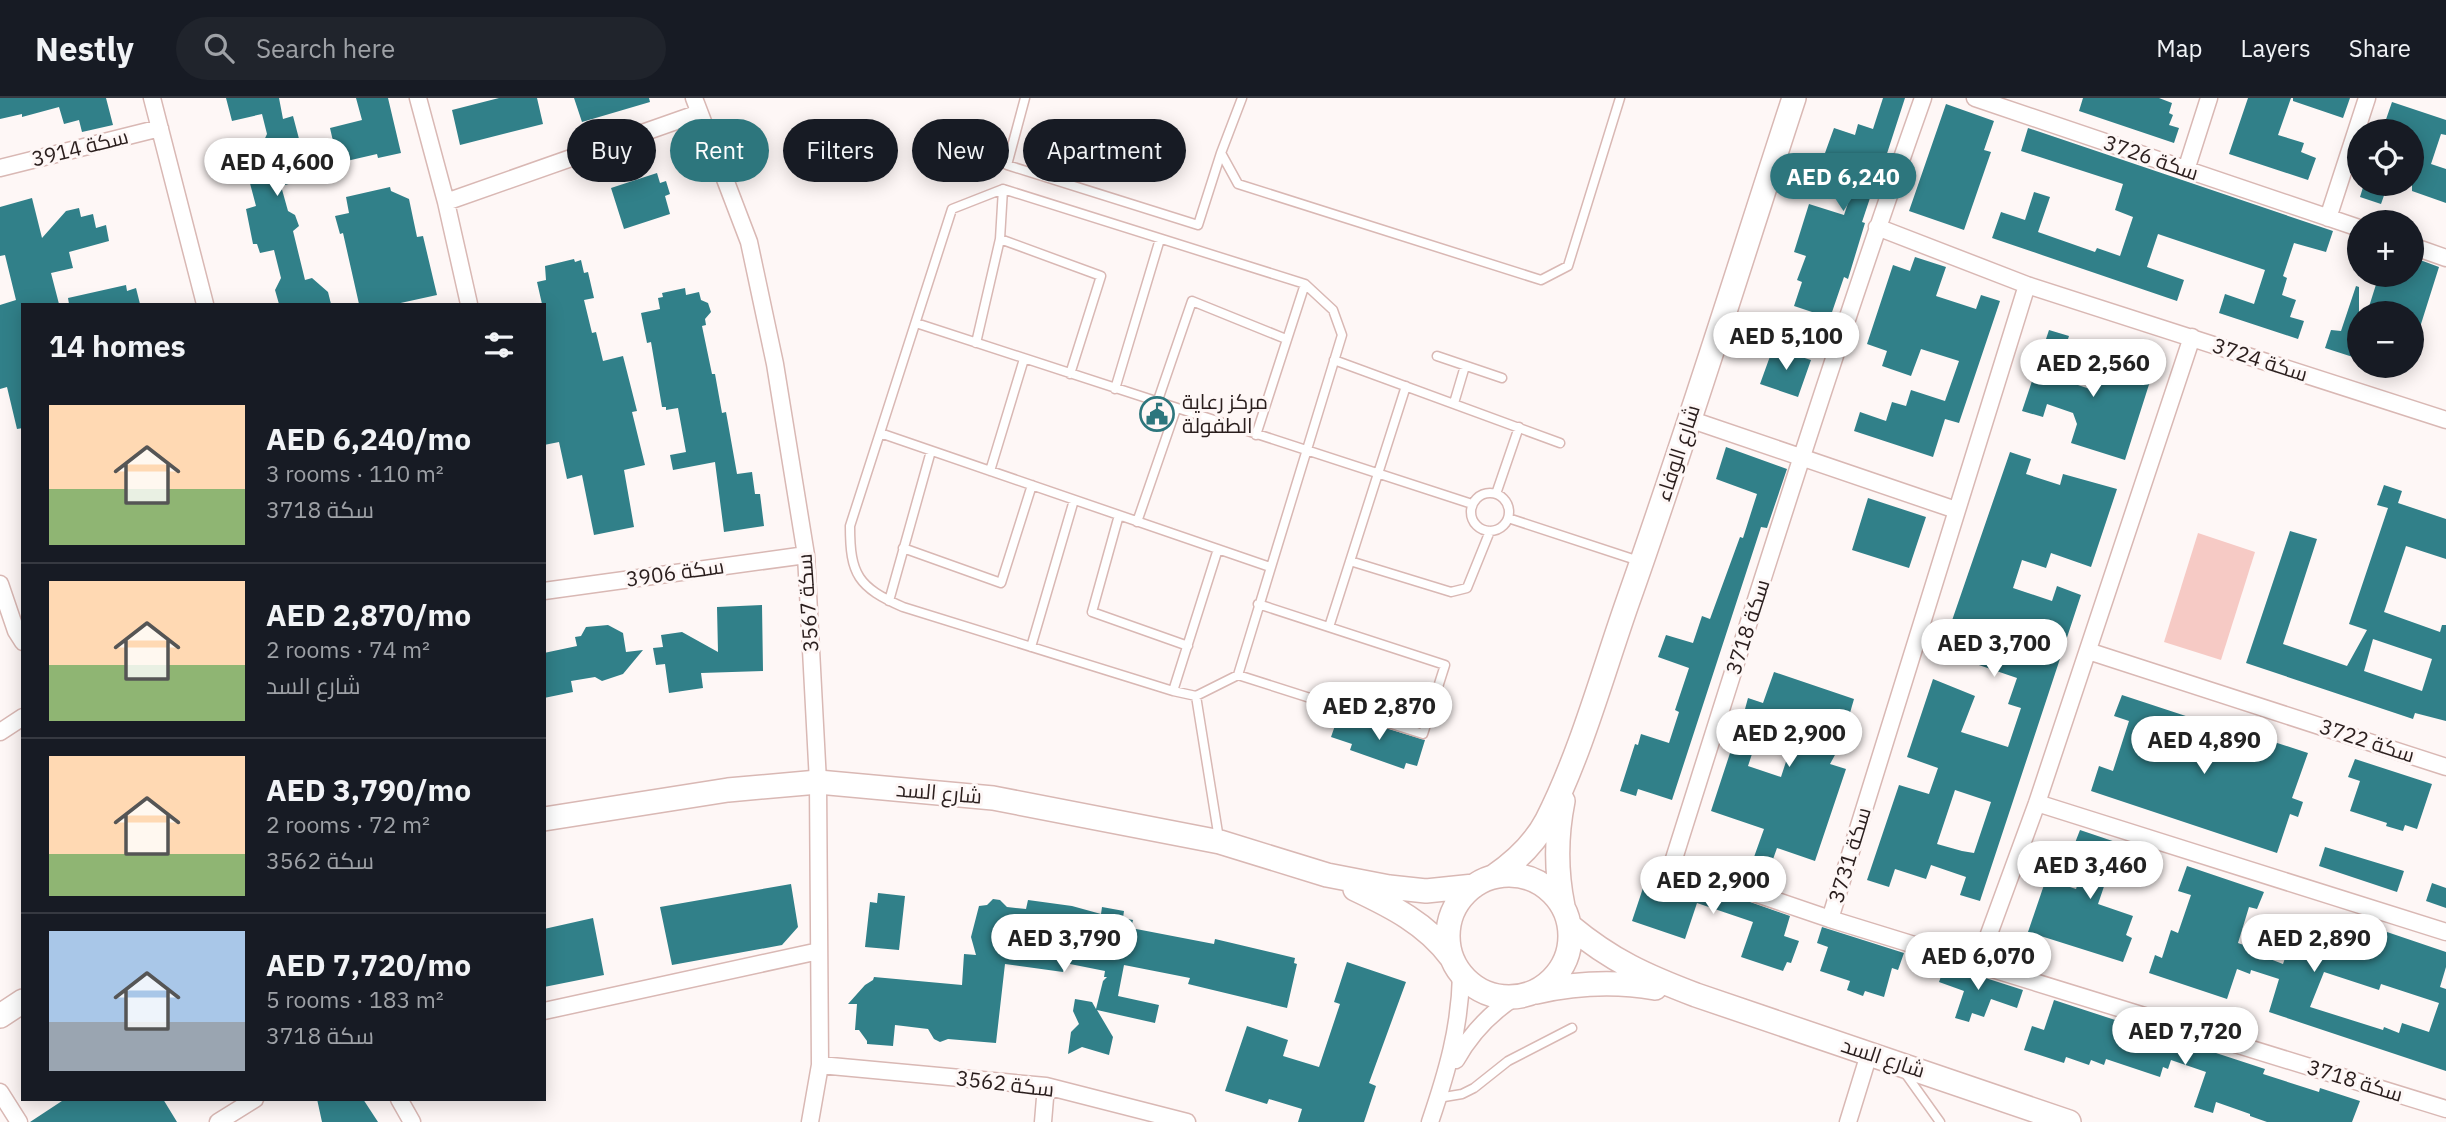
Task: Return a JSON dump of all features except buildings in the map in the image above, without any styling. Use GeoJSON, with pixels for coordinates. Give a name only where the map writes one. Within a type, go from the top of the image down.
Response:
{"type":"FeatureCollection","features":[{"type":"Feature","properties":{"kind":"street"},"geometry":{"type":"LineString","coordinates":[[152,98],[205,303]]}},
{"type":"Feature","properties":{"kind":"street"},"geometry":{"type":"LineString","coordinates":[[418,98],[446,202],[469,303]]}},
{"type":"Feature","properties":{"kind":"street","name":"شارع الوفاء"},"geometry":{"type":"LineString","coordinates":[[1484,881],[1517,859],[1537,834],[1546,821],[1570,767],[1642,562],[1794,98]]}},
{"type":"Feature","properties":{"kind":"street","name":"سكة 3718"},"geometry":{"type":"LineString","coordinates":[[1923,98],[1801,456],[1672,865],[1830,919],[2446,1109]]}},
{"type":"Feature","properties":{"kind":"street","name":"سكة 3726"},"geometry":{"type":"LineString","coordinates":[[1975,98],[2347,224]]}},
{"type":"Feature","properties":{"kind":"street"},"geometry":{"type":"LineString","coordinates":[[2186,170],[2209,98]]}},
{"type":"Feature","properties":{"kind":"street"},"geometry":{"type":"LineString","coordinates":[[2328,218],[2367,98]]}},
{"type":"Feature","properties":{"kind":"street"},"geometry":{"type":"LineString","coordinates":[[446,202],[696,105]]}},
{"type":"Feature","properties":{"kind":"street","name":"سكة 3567"},"geometry":{"type":"LineString","coordinates":[[696,105],[749,242],[775,364],[806,555],[818,782],[820,1065],[810,1122]]}},
{"type":"Feature","properties":{"kind":"street","name":"سكة 3914"},"geometry":{"type":"LineString","coordinates":[[0,168],[160,128]]}},
{"type":"Feature","properties":{"kind":"street","name":"سكة 3724"},"geometry":{"type":"LineString","coordinates":[[1877,228],[2027,285],[2446,421]]}},
{"type":"Feature","properties":{"kind":"street"},"geometry":{"type":"LineString","coordinates":[[2424,250],[2446,258]]}},
{"type":"Feature","properties":{"kind":"street","name":"سكة 3731"},"geometry":{"type":"LineString","coordinates":[[1830,919],[2027,285]]}},
{"type":"Feature","properties":{"kind":"street"},"geometry":{"type":"LineString","coordinates":[[1978,964],[2037,803],[2192,337]]}},
{"type":"Feature","properties":{"kind":"street"},"geometry":{"type":"LineString","coordinates":[[1689,419],[1956,510]]}},
{"type":"Feature","properties":{"kind":"street","name":"سكة 3906"},"geometry":{"type":"LineString","coordinates":[[546,591],[806,555]]}},
{"type":"Feature","properties":{"kind":"street"},"geometry":{"type":"LineString","coordinates":[[0,584],[21,639]]}},
{"type":"Feature","properties":{"kind":"street","name":"سكة 3722"},"geometry":{"type":"LineString","coordinates":[[2088,651],[2446,767]]}},
{"type":"Feature","properties":{"kind":"street"},"geometry":{"type":"LineString","coordinates":[[0,732],[21,718]]}},
{"type":"Feature","properties":{"kind":"street","name":"شارع الوفاء"},"geometry":{"type":"LineString","coordinates":[[1567,916],[1559,880],[1558,834],[1570,767]]}},
{"type":"Feature","properties":{"kind":"street","name":"شارع السد"},"geometry":{"type":"LineString","coordinates":[[546,819],[728,790],[818,782],[993,798],[1220,842],[1327,875],[1389,887],[1426,891],[1484,881]]}},
{"type":"Feature","properties":{"kind":"street"},"geometry":{"type":"LineString","coordinates":[[2037,803],[2446,932]]}},
{"type":"Feature","properties":{"kind":"street","name":"شارع السد"},"geometry":{"type":"LineString","coordinates":[[1327,875],[1405,915],[1433,936],[1456,966]]}},
{"type":"Feature","properties":{"kind":"street"},"geometry":{"type":"LineString","coordinates":[[1430,1122],[1459,1020],[1456,966],[1447,937],[1450,918],[1460,900],[1484,881],[1513,875],[1533,879],[1551,890],[1567,916],[1570,946],[1564,965],[1551,981],[1494,1011],[1476,1029],[1465,1043],[1440,1092]]}},
{"type":"Feature","properties":{"kind":"street","name":"شارع السد"},"geometry":{"type":"LineString","coordinates":[[1567,916],[1606,954],[1640,974],[2069,1122]]}},
{"type":"Feature","properties":{"kind":"street"},"geometry":{"type":"LineString","coordinates":[[546,1011],[819,951]]}},
{"type":"Feature","properties":{"kind":"street"},"geometry":{"type":"LineString","coordinates":[[1456,966],[1476,988],[1494,996],[1524,995]]}},
{"type":"Feature","properties":{"kind":"street","name":"شارع السد"},"geometry":{"type":"LineString","coordinates":[[1524,995],[1581,985],[1620,983],[1696,995]]}},
{"type":"Feature","properties":{"kind":"street"},"geometry":{"type":"LineString","coordinates":[[0,1016],[21,1002]]}},
{"type":"Feature","properties":{"kind":"street"},"geometry":{"type":"LineString","coordinates":[[1848,1122],[1869,1054]]}},
{"type":"Feature","properties":{"kind":"street","name":"سكة 3562"},"geometry":{"type":"LineString","coordinates":[[820,1065],[1046,1086],[1187,1122]]}},
{"type":"Feature","properties":{"kind":"street"},"geometry":{"type":"LineString","coordinates":[[1043,1122],[1046,1086]]}},
{"type":"Feature","properties":{"kind":"street"},"geometry":{"type":"LineString","coordinates":[[0,1092],[19,1122]]}},
{"type":"Feature","properties":{"kind":"street"},"geometry":{"type":"LineString","coordinates":[[218,1122],[252,1101]]}},
{"type":"Feature","properties":{"kind":"street"},"geometry":{"type":"LineString","coordinates":[[400,1101],[412,1122]]}},
{"type":"Feature","properties":{"kind":"lane"},"geometry":{"type":"LineString","coordinates":[[1025,98],[1007,165],[1198,225],[1242,98]]}},
{"type":"Feature","properties":{"kind":"lane"},"geometry":{"type":"LineString","coordinates":[[1221,153],[1238,184],[1541,280],[1568,266],[1620,98]]}},
{"type":"Feature","properties":{"kind":"lane"},"geometry":{"type":"LineString","coordinates":[[976,343],[1000,239],[1003,189]]}},
{"type":"Feature","properties":{"kind":"lane"},"geometry":{"type":"LineString","coordinates":[[1238,675],[1258,604],[1342,335],[1333,310],[1304,284],[1003,189],[952,209],[850,526],[850,558],[860,579],[874,594],[889,601],[1173,691],[1196,695],[1238,675],[1423,734],[1445,665],[1258,604]]}},
{"type":"Feature","properties":{"kind":"lane"},"geometry":{"type":"LineString","coordinates":[[1000,239],[1101,276],[1070,374]]}},
{"type":"Feature","properties":{"kind":"lane"},"geometry":{"type":"LineString","coordinates":[[1115,389],[1160,239]]}},
{"type":"Feature","properties":{"kind":"lane"},"geometry":{"type":"LineString","coordinates":[[1256,435],[1304,284]]}},
{"type":"Feature","properties":{"kind":"lane"},"geometry":{"type":"LineString","coordinates":[[1157,403],[1192,301],[1286,339]]}},
{"type":"Feature","properties":{"kind":"lane"},"geometry":{"type":"LineString","coordinates":[[916,323],[1472,504]]}},
{"type":"Feature","properties":{"kind":"lane"},"geometry":{"type":"LineString","coordinates":[[1437,356],[1502,378]]}},
{"type":"Feature","properties":{"kind":"lane"},"geometry":{"type":"LineString","coordinates":[[990,471],[1024,359]]}},
{"type":"Feature","properties":{"kind":"lane"},"geometry":{"type":"LineString","coordinates":[[1334,360],[1560,443]]}},
{"type":"Feature","properties":{"kind":"lane"},"geometry":{"type":"LineString","coordinates":[[1454,403],[1465,366]]}},
{"type":"Feature","properties":{"kind":"lane"},"geometry":{"type":"LineString","coordinates":[[1329,627],[1406,386]]}},
{"type":"Feature","properties":{"kind":"lane"},"geometry":{"type":"LineString","coordinates":[[1137,522],[1176,409]]}},
{"type":"Feature","properties":{"kind":"lane"},"geometry":{"type":"LineString","coordinates":[[1496,494],[1519,427]]}},
{"type":"Feature","properties":{"kind":"lane"},"geometry":{"type":"LineString","coordinates":[[880,433],[1270,567]]}},
{"type":"Feature","properties":{"kind":"lane"},"geometry":{"type":"LineString","coordinates":[[889,601],[930,451]]}},
{"type":"Feature","properties":{"kind":"lane"},"geometry":{"type":"LineString","coordinates":[[903,548],[1001,583],[1032,485]]}},
{"type":"Feature","properties":{"kind":"lane"},"geometry":{"type":"LineString","coordinates":[[1487,493],[1496,494],[1504,499],[1508,508],[1508,518],[1504,525],[1490,531],[1476,526],[1471,519],[1472,504],[1487,493]]}},
{"type":"Feature","properties":{"kind":"lane"},"geometry":{"type":"LineString","coordinates":[[1031,647],[1073,500]]}},
{"type":"Feature","properties":{"kind":"lane"},"geometry":{"type":"LineString","coordinates":[[1119,515],[1092,612],[1188,646]]}},
{"type":"Feature","properties":{"kind":"lane"},"geometry":{"type":"LineString","coordinates":[[1508,518],[1642,562]]}},
{"type":"Feature","properties":{"kind":"lane"},"geometry":{"type":"LineString","coordinates":[[1350,561],[1451,592],[1467,588],[1490,531]]}},
{"type":"Feature","properties":{"kind":"lane"},"geometry":{"type":"LineString","coordinates":[[1173,691],[1218,550]]}},
{"type":"Feature","properties":{"kind":"lane"},"geometry":{"type":"LineString","coordinates":[[1196,695],[1220,842]]}},
{"type":"Feature","properties":{"kind":"lane"},"geometry":{"type":"LineString","coordinates":[[1440,1092],[1462,1094],[1508,1061],[1572,1028]]}},
{"type":"Feature","properties":{"kind":"lane"},"geometry":{"type":"LineString","coordinates":[[1897,1062],[1940,1122]]}},
{"type":"Feature","properties":{"kind":"shaded area"},"geometry":{"type":"Polygon","coordinates":[[[2198,533],[2255,552],[2221,660],[2164,642],[2198,533]]]}},
{"type":"Feature","properties":{"kind":"place","name":"مركز رعاية الطفولة"},"geometry":{"type":"Point","coordinates":[1157,414]}}]}
